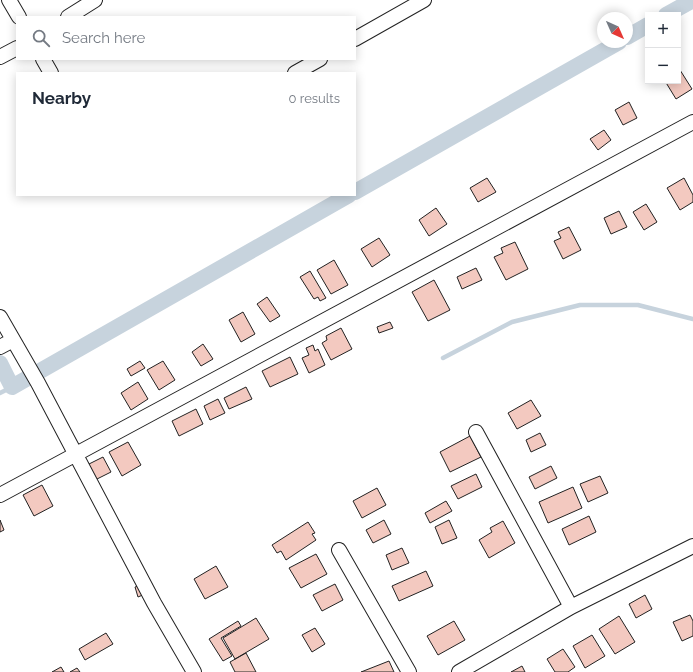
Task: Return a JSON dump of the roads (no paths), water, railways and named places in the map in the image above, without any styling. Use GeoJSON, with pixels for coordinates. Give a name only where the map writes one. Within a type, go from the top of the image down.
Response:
{"type":"FeatureCollection","features":[{"type":"Feature","properties":{"kind":"street"},"geometry":{"type":"LineString","coordinates":[[10,0],[18,16]]}},
{"type":"Feature","properties":{"kind":"street"},"geometry":{"type":"LineString","coordinates":[[70,16],[95,0]]}},
{"type":"Feature","properties":{"kind":"street"},"geometry":{"type":"LineString","coordinates":[[356,38],[424,0]]}},
{"type":"Feature","properties":{"kind":"street"},"geometry":{"type":"LineString","coordinates":[[0,56],[16,48]]}},
{"type":"Feature","properties":{"kind":"street"},"geometry":{"type":"LineString","coordinates":[[44,60],[50,72]]}},
{"type":"Feature","properties":{"kind":"street"},"geometry":{"type":"LineString","coordinates":[[298,72],[318,60]]}},
{"type":"Feature","properties":{"kind":"street"},"geometry":{"type":"LineString","coordinates":[[0,494],[693,122]]}},
{"type":"Feature","properties":{"kind":"street"},"geometry":{"type":"LineString","coordinates":[[0,317],[38,382],[154,603],[194,672]]}},
{"type":"Feature","properties":{"kind":"street"},"geometry":{"type":"LineString","coordinates":[[0,347],[13,340]]}},
{"type":"Feature","properties":{"kind":"street"},"geometry":{"type":"LineString","coordinates":[[476,432],[571,607]]}},
{"type":"Feature","properties":{"kind":"street"},"geometry":{"type":"LineString","coordinates":[[459,672],[571,607],[693,546]]}},
{"type":"Feature","properties":{"kind":"street"},"geometry":{"type":"LineString","coordinates":[[340,550],[409,672]]}},
{"type":"Feature","properties":{"kind":"waterway"},"geometry":{"type":"LineString","coordinates":[[671,12],[693,0]]}},
{"type":"Feature","properties":{"kind":"waterway"},"geometry":{"type":"LineString","coordinates":[[633,34],[645,27]]}},
{"type":"Feature","properties":{"kind":"waterway"},"geometry":{"type":"LineString","coordinates":[[356,191],[608,48]]}},
{"type":"Feature","properties":{"kind":"waterway"},"geometry":{"type":"LineString","coordinates":[[0,363],[12,387],[347,196]]}},
{"type":"Feature","properties":{"kind":"waterway"},"geometry":{"type":"LineString","coordinates":[[443,358],[512,322],[580,305],[638,305],[693,319]]}},
{"type":"Feature","properties":{"kind":"waterway"},"geometry":{"type":"LineString","coordinates":[[0,393],[12,387]]}}]}
